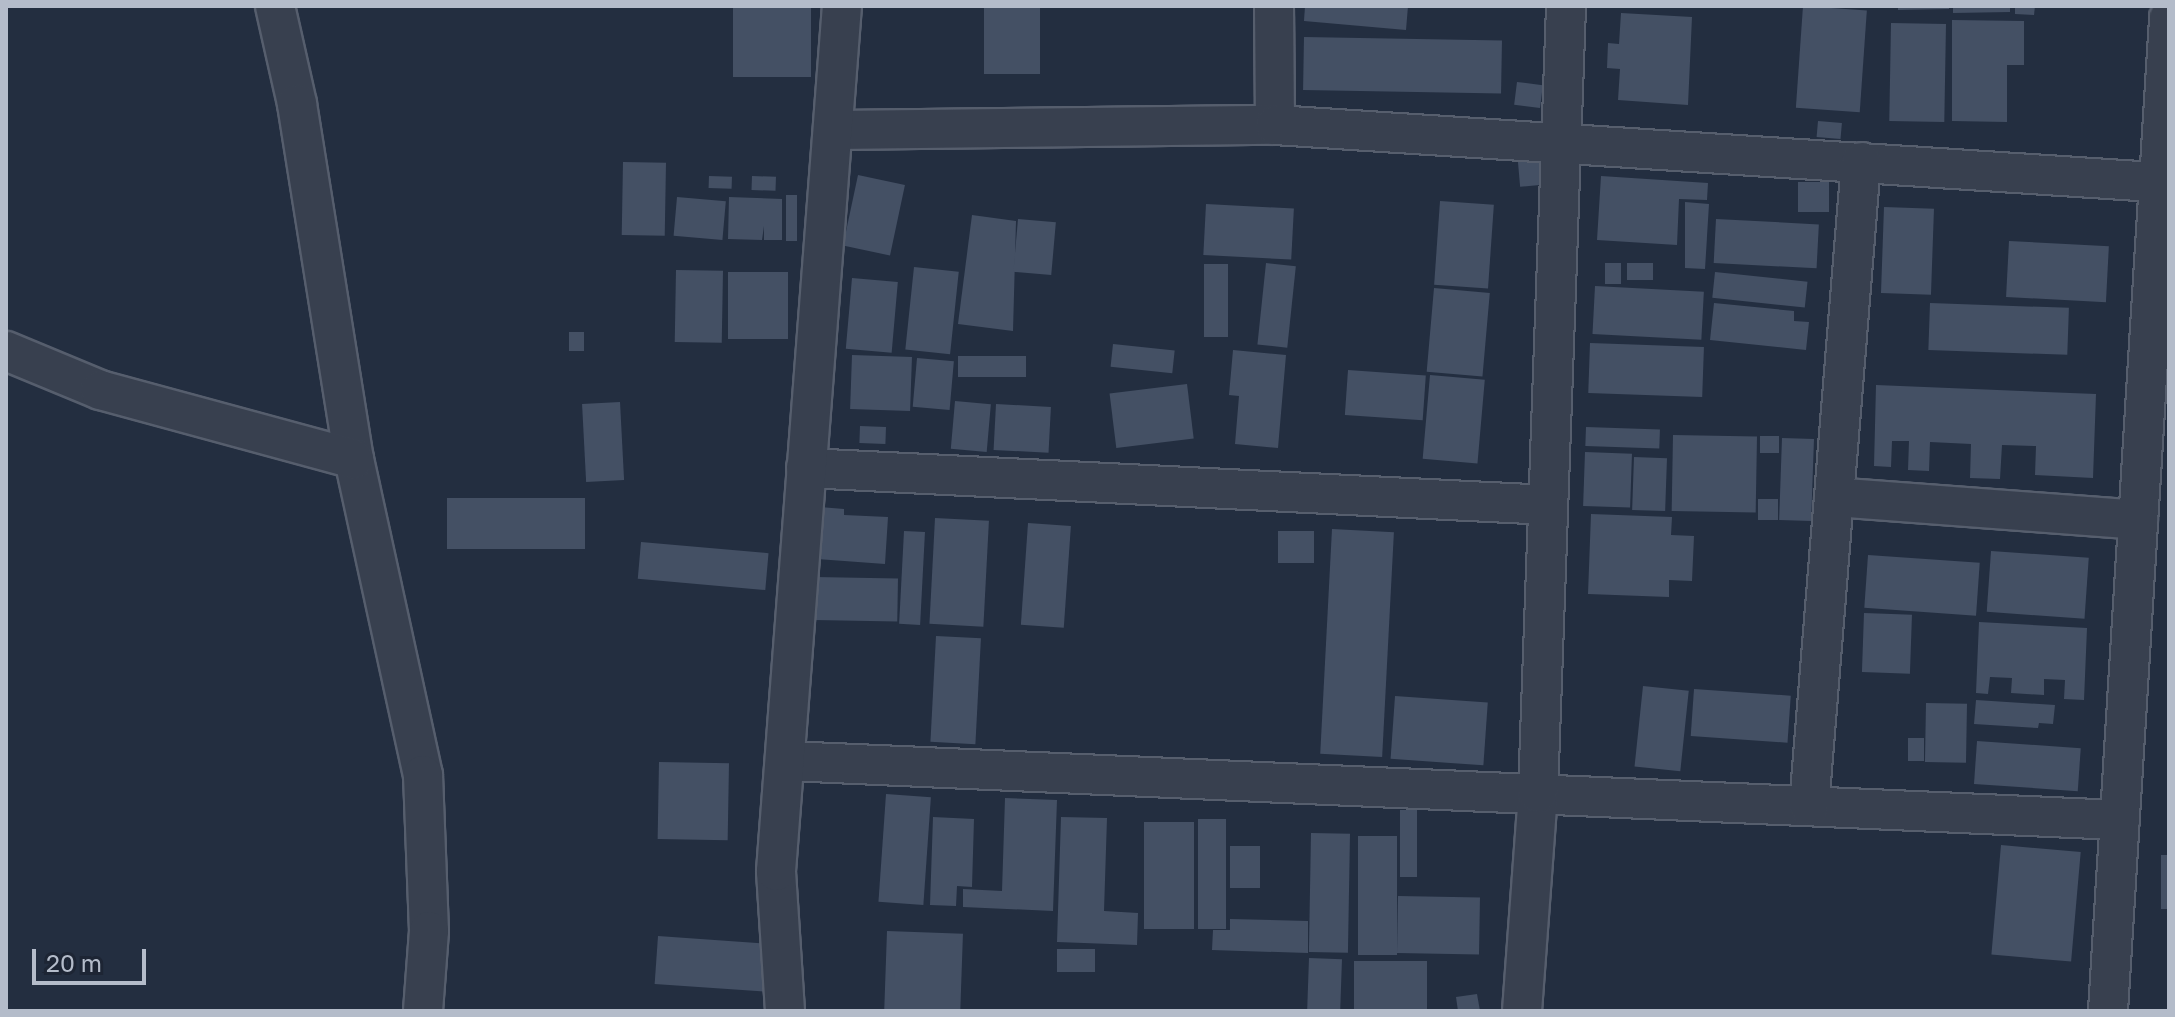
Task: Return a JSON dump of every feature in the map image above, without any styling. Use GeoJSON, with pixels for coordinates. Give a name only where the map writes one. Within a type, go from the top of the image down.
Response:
{"type":"FeatureCollection","features":[{"type":"Feature","properties":{"kind":"street"},"geometry":{"type":"LineString","coordinates":[[275,6],[297,104],[354,459],[423,775],[429,931],[423,1011]]}},
{"type":"Feature","properties":{"kind":"street"},"geometry":{"type":"LineString","coordinates":[[785,1011],[776,871],[788,761],[806,468],[835,130],[842,6]]}},
{"type":"Feature","properties":{"kind":"street"},"geometry":{"type":"LineString","coordinates":[[1274,6],[1275,125]]}},
{"type":"Feature","properties":{"kind":"street"},"geometry":{"type":"LineString","coordinates":[[1522,1011],[1538,793],[1566,6]]}},
{"type":"Feature","properties":{"kind":"street"},"geometry":{"type":"LineString","coordinates":[[2108,1011],[2138,520],[2164,183],[2169,18]]}},
{"type":"Feature","properties":{"kind":"street"},"geometry":{"type":"LineString","coordinates":[[835,130],[1275,125],[2164,183]]}},
{"type":"Feature","properties":{"kind":"street"},"geometry":{"type":"LineString","coordinates":[[1809,806],[1861,162]]}},
{"type":"Feature","properties":{"kind":"street"},"geometry":{"type":"LineString","coordinates":[[6,351],[100,390],[354,459]]}},
{"type":"Feature","properties":{"kind":"street"},"geometry":{"type":"LineString","coordinates":[[806,468],[1548,505]]}},
{"type":"Feature","properties":{"kind":"street"},"geometry":{"type":"LineString","coordinates":[[1834,497],[2138,520]]}},
{"type":"Feature","properties":{"kind":"street"},"geometry":{"type":"LineString","coordinates":[[788,761],[2120,820]]}},
{"type":"Feature","properties":{"kind":"building"},"geometry":{"type":"Polygon","coordinates":[[[733,6],[811,6],[811,77],[733,77],[733,6]]]}},
{"type":"Feature","properties":{"kind":"building"},"geometry":{"type":"Polygon","coordinates":[[[984,6],[1040,6],[1040,74],[984,74],[984,6]]]}},
{"type":"Feature","properties":{"kind":"building"},"geometry":{"type":"Polygon","coordinates":[[[1305,6],[1408,6],[1406,30],[1304,21],[1305,6]]]}},
{"type":"Feature","properties":{"kind":"building"},"geometry":{"type":"Polygon","coordinates":[[[1803,6],[1867,10],[1860,112],[1796,108],[1803,6]]]}},
{"type":"Feature","properties":{"kind":"building"},"geometry":{"type":"Polygon","coordinates":[[[1898,6],[1949,6],[1949,9],[1898,10],[1898,6]]]}},
{"type":"Feature","properties":{"kind":"building"},"geometry":{"type":"Polygon","coordinates":[[[1953,6],[2010,6],[2010,12],[1953,13],[1953,6]]]}},
{"type":"Feature","properties":{"kind":"building"},"geometry":{"type":"Polygon","coordinates":[[[2015,6],[2035,6],[2034,15],[2015,14],[2015,6]]]}},
{"type":"Feature","properties":{"kind":"building"},"geometry":{"type":"Polygon","coordinates":[[[1621,13],[1692,17],[1688,105],[1618,100],[1620,69],[1607,68],[1608,43],[1619,44],[1621,13]]]}},
{"type":"Feature","properties":{"kind":"building"},"geometry":{"type":"Polygon","coordinates":[[[1952,20],[2024,21],[2024,65],[2007,65],[2007,122],[1952,121],[1952,20]]]}},
{"type":"Feature","properties":{"kind":"building"},"geometry":{"type":"Polygon","coordinates":[[[1891,23],[1946,24],[1944,122],[1889,121],[1891,23]]]}},
{"type":"Feature","properties":{"kind":"building"},"geometry":{"type":"Polygon","coordinates":[[[1304,37],[1502,40],[1501,93],[1303,90],[1304,37]]]}},
{"type":"Feature","properties":{"kind":"building"},"geometry":{"type":"Polygon","coordinates":[[[1517,82],[1543,85],[1540,108],[1514,105],[1517,82]]]}},
{"type":"Feature","properties":{"kind":"building"},"geometry":{"type":"Polygon","coordinates":[[[1818,121],[1842,123],[1841,139],[1817,137],[1818,121]]]}},
{"type":"Feature","properties":{"kind":"building"},"geometry":{"type":"Polygon","coordinates":[[[1539,150],[1542,185],[1520,187],[1517,152],[1539,150]]]}},
{"type":"Feature","properties":{"kind":"building"},"geometry":{"type":"Polygon","coordinates":[[[623,162],[666,163],[665,236],[622,235],[623,162]]]}},
{"type":"Feature","properties":{"kind":"building"},"geometry":{"type":"Polygon","coordinates":[[[858,175],[905,185],[890,255],[843,245],[858,175]]]}},
{"type":"Feature","properties":{"kind":"building"},"geometry":{"type":"Polygon","coordinates":[[[709,176],[732,177],[732,189],[709,188],[709,176]]]}},
{"type":"Feature","properties":{"kind":"building"},"geometry":{"type":"Polygon","coordinates":[[[752,176],[776,177],[775,191],[752,190],[752,176]]]}},
{"type":"Feature","properties":{"kind":"building"},"geometry":{"type":"Polygon","coordinates":[[[1601,176],[1708,183],[1707,200],[1679,199],[1677,245],[1597,240],[1601,176]]]}},
{"type":"Feature","properties":{"kind":"building"},"geometry":{"type":"Polygon","coordinates":[[[1798,182],[1829,182],[1829,212],[1798,212],[1798,182]]]}},
{"type":"Feature","properties":{"kind":"building"},"geometry":{"type":"Polygon","coordinates":[[[786,195],[797,195],[797,241],[786,241],[786,195]]]}},
{"type":"Feature","properties":{"kind":"building"},"geometry":{"type":"Polygon","coordinates":[[[677,197],[726,201],[722,240],[674,236],[677,197]]]}},
{"type":"Feature","properties":{"kind":"building"},"geometry":{"type":"Polygon","coordinates":[[[729,197],[782,199],[782,240],[764,240],[764,226],[762,240],[728,239],[729,197]]]}},
{"type":"Feature","properties":{"kind":"building"},"geometry":{"type":"Polygon","coordinates":[[[1440,201],[1494,205],[1488,289],[1434,285],[1440,201]]]}},
{"type":"Feature","properties":{"kind":"building"},"geometry":{"type":"Polygon","coordinates":[[[1685,202],[1709,204],[1705,269],[1685,268],[1685,202]]]}},
{"type":"Feature","properties":{"kind":"building"},"geometry":{"type":"Polygon","coordinates":[[[1206,204],[1294,209],[1291,260],[1203,255],[1206,204]]]}},
{"type":"Feature","properties":{"kind":"building"},"geometry":{"type":"Polygon","coordinates":[[[1884,207],[1934,209],[1931,295],[1881,293],[1884,207]]]}},
{"type":"Feature","properties":{"kind":"building"},"geometry":{"type":"Polygon","coordinates":[[[972,215],[1016,221],[1013,331],[958,324],[972,215]]]}},
{"type":"Feature","properties":{"kind":"building"},"geometry":{"type":"Polygon","coordinates":[[[1018,219],[1056,222],[1051,275],[1013,272],[1018,219]]]}},
{"type":"Feature","properties":{"kind":"building"},"geometry":{"type":"Polygon","coordinates":[[[1716,219],[1819,224],[1817,268],[1714,263],[1716,219]]]}},
{"type":"Feature","properties":{"kind":"building"},"geometry":{"type":"Polygon","coordinates":[[[2009,241],[2109,246],[2106,302],[2006,297],[2009,241]]]}},
{"type":"Feature","properties":{"kind":"building"},"geometry":{"type":"Polygon","coordinates":[[[1266,263],[1296,266],[1287,348],[1257,345],[1266,263]]]}},
{"type":"Feature","properties":{"kind":"building"},"geometry":{"type":"Polygon","coordinates":[[[1605,263],[1621,263],[1621,284],[1605,284],[1605,263]]]}},
{"type":"Feature","properties":{"kind":"building"},"geometry":{"type":"Polygon","coordinates":[[[1627,263],[1653,263],[1653,280],[1627,280],[1627,263]]]}},
{"type":"Feature","properties":{"kind":"building"},"geometry":{"type":"Polygon","coordinates":[[[1204,264],[1228,264],[1228,337],[1204,337],[1204,264]]]}},
{"type":"Feature","properties":{"kind":"building"},"geometry":{"type":"Polygon","coordinates":[[[914,267],[959,272],[950,354],[905,350],[914,267]]]}},
{"type":"Feature","properties":{"kind":"building"},"geometry":{"type":"Polygon","coordinates":[[[676,270],[723,271],[722,343],[675,342],[676,270]]]}},
{"type":"Feature","properties":{"kind":"building"},"geometry":{"type":"Polygon","coordinates":[[[728,272],[788,272],[788,339],[728,339],[728,272]]]}},
{"type":"Feature","properties":{"kind":"building"},"geometry":{"type":"Polygon","coordinates":[[[1715,272],[1807,282],[1805,308],[1712,298],[1715,272]]]}},
{"type":"Feature","properties":{"kind":"building"},"geometry":{"type":"Polygon","coordinates":[[[852,278],[898,282],[892,353],[846,349],[852,278]]]}},
{"type":"Feature","properties":{"kind":"building"},"geometry":{"type":"Polygon","coordinates":[[[1595,286],[1704,292],[1701,340],[1592,334],[1595,286]]]}},
{"type":"Feature","properties":{"kind":"building"},"geometry":{"type":"Polygon","coordinates":[[[1434,288],[1490,293],[1482,377],[1427,372],[1434,288]]]}},
{"type":"Feature","properties":{"kind":"building"},"geometry":{"type":"Polygon","coordinates":[[[1714,303],[1794,311],[1794,321],[1809,322],[1806,350],[1710,340],[1714,303]]]}},
{"type":"Feature","properties":{"kind":"building"},"geometry":{"type":"Polygon","coordinates":[[[1930,303],[2069,308],[2067,355],[1928,350],[1930,303]]]}},
{"type":"Feature","properties":{"kind":"building"},"geometry":{"type":"Polygon","coordinates":[[[569,332],[584,332],[584,351],[569,351],[569,332]]]}},
{"type":"Feature","properties":{"kind":"building"},"geometry":{"type":"Polygon","coordinates":[[[1590,343],[1704,347],[1702,397],[1588,393],[1590,343]]]}},
{"type":"Feature","properties":{"kind":"building"},"geometry":{"type":"Polygon","coordinates":[[[1113,344],[1175,350],[1172,373],[1111,367],[1113,344]]]}},
{"type":"Feature","properties":{"kind":"building"},"geometry":{"type":"Polygon","coordinates":[[[1233,350],[1286,355],[1278,448],[1235,444],[1239,396],[1229,395],[1233,350]]]}},
{"type":"Feature","properties":{"kind":"building"},"geometry":{"type":"Polygon","coordinates":[[[852,355],[912,357],[910,411],[850,409],[852,355]]]}},
{"type":"Feature","properties":{"kind":"building"},"geometry":{"type":"Polygon","coordinates":[[[958,356],[1026,356],[1026,377],[958,377],[958,356]]]}},
{"type":"Feature","properties":{"kind":"building"},"geometry":{"type":"Polygon","coordinates":[[[917,358],[954,361],[950,410],[913,407],[917,358]]]}},
{"type":"Feature","properties":{"kind":"building"},"geometry":{"type":"Polygon","coordinates":[[[1348,370],[1426,375],[1423,420],[1345,415],[1348,370]]]}},
{"type":"Feature","properties":{"kind":"building"},"geometry":{"type":"Polygon","coordinates":[[[1430,375],[1485,380],[1477,463],[1423,459],[1430,375]]]}},
{"type":"Feature","properties":{"kind":"building"},"geometry":{"type":"Polygon","coordinates":[[[1187,384],[1194,439],[1116,448],[1110,394],[1187,384]]]}},
{"type":"Feature","properties":{"kind":"building"},"geometry":{"type":"Polygon","coordinates":[[[1876,385],[2096,394],[2093,478],[2035,475],[2036,446],[2002,445],[2000,479],[1970,478],[1971,444],[1930,442],[1929,471],[1908,470],[1909,441],[1892,441],[1891,467],[1874,466],[1876,385]]]}},
{"type":"Feature","properties":{"kind":"building"},"geometry":{"type":"Polygon","coordinates":[[[955,401],[991,404],[987,452],[951,449],[955,401]]]}},
{"type":"Feature","properties":{"kind":"building"},"geometry":{"type":"Polygon","coordinates":[[[620,402],[624,480],[586,482],[582,404],[620,402]]]}},
{"type":"Feature","properties":{"kind":"building"},"geometry":{"type":"Polygon","coordinates":[[[996,404],[1051,407],[1049,453],[994,450],[996,404]]]}},
{"type":"Feature","properties":{"kind":"building"},"geometry":{"type":"Polygon","coordinates":[[[860,426],[886,427],[885,444],[859,443],[860,426]]]}},
{"type":"Feature","properties":{"kind":"building"},"geometry":{"type":"Polygon","coordinates":[[[1586,427],[1660,430],[1659,449],[1585,446],[1586,427]]]}},
{"type":"Feature","properties":{"kind":"building"},"geometry":{"type":"Polygon","coordinates":[[[1673,435],[1757,436],[1756,512],[1672,511],[1673,435]]]}},
{"type":"Feature","properties":{"kind":"building"},"geometry":{"type":"Polygon","coordinates":[[[1760,436],[1779,436],[1779,453],[1760,453],[1760,436]]]}},
{"type":"Feature","properties":{"kind":"building"},"geometry":{"type":"Polygon","coordinates":[[[1782,438],[1814,439],[1811,521],[1779,520],[1782,438]]]}},
{"type":"Feature","properties":{"kind":"building"},"geometry":{"type":"Polygon","coordinates":[[[1585,452],[1632,454],[1630,508],[1583,506],[1585,452]]]}},
{"type":"Feature","properties":{"kind":"building"},"geometry":{"type":"Polygon","coordinates":[[[1634,457],[1667,458],[1665,511],[1632,510],[1634,457]]]}},
{"type":"Feature","properties":{"kind":"building"},"geometry":{"type":"Polygon","coordinates":[[[447,498],[585,498],[585,549],[447,549],[447,498]]]}},
{"type":"Feature","properties":{"kind":"building"},"geometry":{"type":"Polygon","coordinates":[[[1758,499],[1778,499],[1778,520],[1758,520],[1758,499]]]}},
{"type":"Feature","properties":{"kind":"building"},"geometry":{"type":"Polygon","coordinates":[[[820,507],[844,509],[844,515],[888,517],[885,564],[817,559],[820,507]]]}},
{"type":"Feature","properties":{"kind":"building"},"geometry":{"type":"Polygon","coordinates":[[[1591,514],[1672,517],[1671,535],[1694,536],[1692,581],[1669,580],[1669,597],[1588,594],[1591,514]]]}},
{"type":"Feature","properties":{"kind":"building"},"geometry":{"type":"Polygon","coordinates":[[[935,518],[989,521],[983,627],[929,624],[935,518]]]}},
{"type":"Feature","properties":{"kind":"building"},"geometry":{"type":"Polygon","coordinates":[[[1028,523],[1071,526],[1064,628],[1021,625],[1028,523]]]}},
{"type":"Feature","properties":{"kind":"building"},"geometry":{"type":"Polygon","coordinates":[[[1332,529],[1394,532],[1382,757],[1320,754],[1332,529]]]}},
{"type":"Feature","properties":{"kind":"building"},"geometry":{"type":"Polygon","coordinates":[[[904,531],[925,532],[920,625],[899,624],[904,531]]]}},
{"type":"Feature","properties":{"kind":"building"},"geometry":{"type":"Polygon","coordinates":[[[1278,531],[1314,531],[1314,563],[1278,563],[1278,531]]]}},
{"type":"Feature","properties":{"kind":"building"},"geometry":{"type":"Polygon","coordinates":[[[641,542],[769,553],[765,590],[638,579],[641,542]]]}},
{"type":"Feature","properties":{"kind":"building"},"geometry":{"type":"Polygon","coordinates":[[[1991,551],[2089,558],[2085,619],[1987,612],[1991,551]]]}},
{"type":"Feature","properties":{"kind":"building"},"geometry":{"type":"Polygon","coordinates":[[[1868,555],[1980,563],[1976,616],[1864,608],[1868,555]]]}},
{"type":"Feature","properties":{"kind":"building"},"geometry":{"type":"Polygon","coordinates":[[[815,577],[898,578],[897,621],[814,620],[815,577]]]}},
{"type":"Feature","properties":{"kind":"building"},"geometry":{"type":"Polygon","coordinates":[[[1864,613],[1912,615],[1910,674],[1862,672],[1864,613]]]}},
{"type":"Feature","properties":{"kind":"building"},"geometry":{"type":"Polygon","coordinates":[[[1979,622],[2087,628],[2084,700],[2064,699],[2065,680],[2044,679],[2044,695],[2011,693],[2012,678],[1990,677],[1988,694],[1976,693],[1979,622]]]}},
{"type":"Feature","properties":{"kind":"building"},"geometry":{"type":"Polygon","coordinates":[[[936,636],[981,638],[975,744],[930,742],[936,636]]]}},
{"type":"Feature","properties":{"kind":"building"},"geometry":{"type":"Polygon","coordinates":[[[1643,686],[1689,691],[1680,771],[1635,767],[1643,686]]]}},
{"type":"Feature","properties":{"kind":"building"},"geometry":{"type":"Polygon","coordinates":[[[1694,689],[1791,696],[1787,743],[1691,736],[1694,689]]]}},
{"type":"Feature","properties":{"kind":"building"},"geometry":{"type":"Polygon","coordinates":[[[1395,696],[1488,702],[1483,765],[1391,759],[1395,696]]]}},
{"type":"Feature","properties":{"kind":"building"},"geometry":{"type":"Polygon","coordinates":[[[1976,700],[2055,705],[2053,724],[2039,723],[2038,728],[1974,724],[1976,700]]]}},
{"type":"Feature","properties":{"kind":"building"},"geometry":{"type":"Polygon","coordinates":[[[1926,703],[1967,704],[1966,763],[1925,762],[1926,703]]]}},
{"type":"Feature","properties":{"kind":"building"},"geometry":{"type":"Polygon","coordinates":[[[1908,738],[1924,738],[1924,761],[1908,761],[1908,738]]]}},
{"type":"Feature","properties":{"kind":"building"},"geometry":{"type":"Polygon","coordinates":[[[1977,741],[2081,748],[2078,791],[1974,784],[1977,741]]]}},
{"type":"Feature","properties":{"kind":"building"},"geometry":{"type":"Polygon","coordinates":[[[659,762],[729,763],[728,840],[658,839],[659,762]]]}},
{"type":"Feature","properties":{"kind":"building"},"geometry":{"type":"Polygon","coordinates":[[[886,794],[931,797],[923,905],[878,902],[886,794]]]}},
{"type":"Feature","properties":{"kind":"building"},"geometry":{"type":"Polygon","coordinates":[[[1005,798],[1057,800],[1053,911],[963,907],[963,889],[1002,891],[1005,798]]]}},
{"type":"Feature","properties":{"kind":"building"},"geometry":{"type":"Polygon","coordinates":[[[1400,810],[1417,810],[1417,877],[1400,877],[1400,810]]]}},
{"type":"Feature","properties":{"kind":"building"},"geometry":{"type":"Polygon","coordinates":[[[933,817],[974,819],[972,887],[957,886],[956,906],[930,905],[933,817]]]}},
{"type":"Feature","properties":{"kind":"building"},"geometry":{"type":"Polygon","coordinates":[[[1061,817],[1107,818],[1104,911],[1138,913],[1137,945],[1057,942],[1061,817]]]}},
{"type":"Feature","properties":{"kind":"building"},"geometry":{"type":"Polygon","coordinates":[[[1198,819],[1226,819],[1226,929],[1198,929],[1198,819]]]}},
{"type":"Feature","properties":{"kind":"building"},"geometry":{"type":"Polygon","coordinates":[[[1144,822],[1194,822],[1194,929],[1144,929],[1144,822]]]}},
{"type":"Feature","properties":{"kind":"building"},"geometry":{"type":"Polygon","coordinates":[[[1311,833],[1350,834],[1348,953],[1309,952],[1311,833]]]}},
{"type":"Feature","properties":{"kind":"building"},"geometry":{"type":"Polygon","coordinates":[[[1358,836],[1397,836],[1397,955],[1358,955],[1358,836]]]}},
{"type":"Feature","properties":{"kind":"building"},"geometry":{"type":"Polygon","coordinates":[[[2001,845],[2081,852],[2071,962],[1991,955],[2001,845]]]}},
{"type":"Feature","properties":{"kind":"building"},"geometry":{"type":"Polygon","coordinates":[[[1230,846],[1260,846],[1260,888],[1230,888],[1230,846]]]}},
{"type":"Feature","properties":{"kind":"building"},"geometry":{"type":"Polygon","coordinates":[[[2161,855],[2169,855],[2169,909],[2161,909],[2161,855]]]}},
{"type":"Feature","properties":{"kind":"building"},"geometry":{"type":"Polygon","coordinates":[[[1398,896],[1480,897],[1479,954],[1397,953],[1398,896]]]}},
{"type":"Feature","properties":{"kind":"building"},"geometry":{"type":"Polygon","coordinates":[[[1230,919],[1308,921],[1308,953],[1212,950],[1213,930],[1230,930],[1230,919]]]}},
{"type":"Feature","properties":{"kind":"building"},"geometry":{"type":"Polygon","coordinates":[[[887,931],[963,934],[960,1011],[884,1011],[887,931]]]}},
{"type":"Feature","properties":{"kind":"building"},"geometry":{"type":"Polygon","coordinates":[[[658,936],[770,944],[766,992],[655,984],[658,936]]]}},
{"type":"Feature","properties":{"kind":"building"},"geometry":{"type":"Polygon","coordinates":[[[1057,949],[1095,949],[1095,972],[1057,972],[1057,949]]]}},
{"type":"Feature","properties":{"kind":"building"},"geometry":{"type":"Polygon","coordinates":[[[1309,958],[1342,959],[1340,1011],[1307,1011],[1309,958]]]}},
{"type":"Feature","properties":{"kind":"building"},"geometry":{"type":"Polygon","coordinates":[[[1354,961],[1427,961],[1427,1011],[1354,1011],[1354,961]]]}},
{"type":"Feature","properties":{"kind":"building"},"geometry":{"type":"Polygon","coordinates":[[[1477,994],[1480,1011],[1458,1011],[1456,997],[1477,994]]]}}]}
